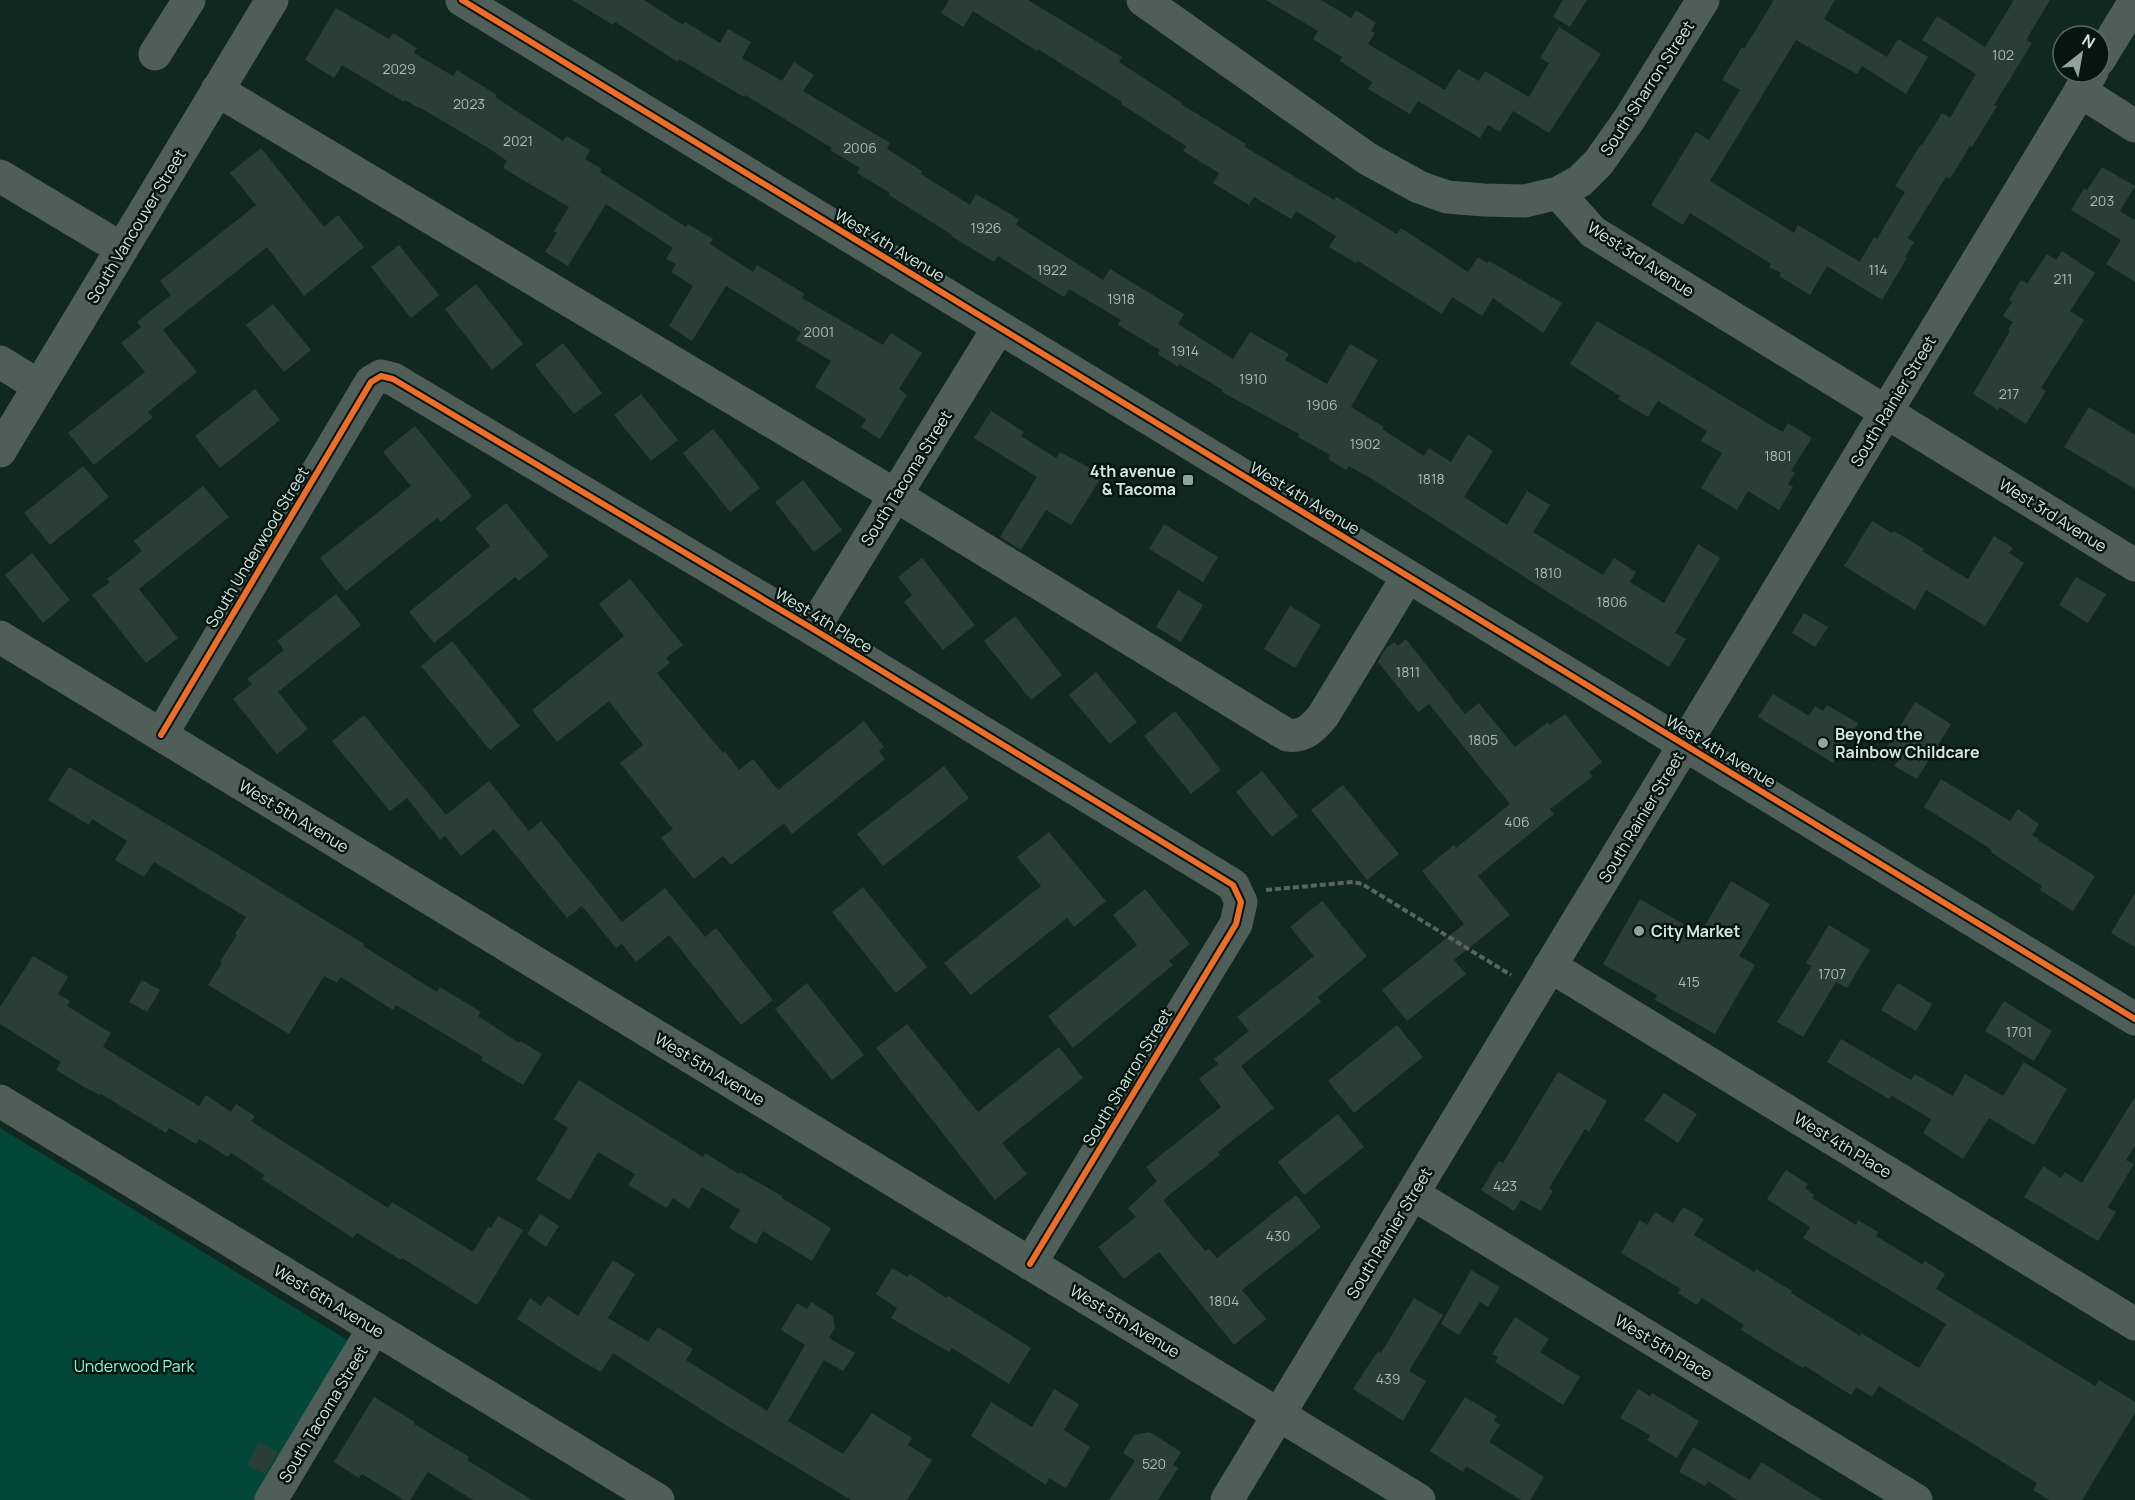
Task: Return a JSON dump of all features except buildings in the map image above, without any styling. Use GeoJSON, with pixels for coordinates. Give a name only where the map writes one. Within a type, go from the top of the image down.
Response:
{"type":"FeatureCollection","features":[{"type":"Feature","properties":{"kind":"street"},"geometry":{"type":"LineString","coordinates":[[155,54],[189,0]]}},
{"type":"Feature","properties":{"kind":"street","name":"South Vancouver Street"},"geometry":{"type":"LineString","coordinates":[[0,452],[272,0]]}},
{"type":"Feature","properties":{"kind":"street","name":"West 4th Avenue"},"geometry":{"type":"LineString","coordinates":[[462,0],[2135,1019]]}},
{"type":"Feature","properties":{"kind":"street"},"geometry":{"type":"LineString","coordinates":[[1143,0],[1368,159],[1419,187],[1447,197],[1484,200],[1525,201],[1558,193]]}},
{"type":"Feature","properties":{"kind":"street","name":"South Sharron Street"},"geometry":{"type":"LineString","coordinates":[[1558,193],[1580,181],[1599,162],[1630,118],[1703,0]]}},
{"type":"Feature","properties":{"kind":"street"},"geometry":{"type":"LineString","coordinates":[[2111,40],[2135,1]]}},
{"type":"Feature","properties":{"kind":"street","name":"South Rainier Street"},"geometry":{"type":"LineString","coordinates":[[1227,1500],[2085,84]]}},
{"type":"Feature","properties":{"kind":"street"},"geometry":{"type":"LineString","coordinates":[[2088,84],[2135,126]]}},
{"type":"Feature","properties":{"kind":"street"},"geometry":{"type":"LineString","coordinates":[[217,90],[895,495],[1287,735],[1296,736],[1315,727],[1408,576]]}},
{"type":"Feature","properties":{"kind":"street"},"geometry":{"type":"LineString","coordinates":[[0,176],[122,249]]}},
{"type":"Feature","properties":{"kind":"street","name":"West 3rd Avenue"},"geometry":{"type":"LineString","coordinates":[[1558,193],[1593,232],[2135,565]]}},
{"type":"Feature","properties":{"kind":"street","name":"South Tacoma Street"},"geometry":{"type":"LineString","coordinates":[[813,629],[999,327]]}},
{"type":"Feature","properties":{"kind":"street"},"geometry":{"type":"LineString","coordinates":[[0,362],[39,386]]}},
{"type":"Feature","properties":{"kind":"street","name":"West 4th Place"},"geometry":{"type":"LineString","coordinates":[[381,376],[393,378],[813,629],[1233,885],[1241,902]]}},
{"type":"Feature","properties":{"kind":"street","name":"South Underwood Street"},"geometry":{"type":"LineString","coordinates":[[161,735],[371,382],[381,376]]}},
{"type":"Feature","properties":{"kind":"street","name":"West 5th Avenue"},"geometry":{"type":"LineString","coordinates":[[0,637],[1419,1500]]}},
{"type":"Feature","properties":{"kind":"street","name":"South Sharron Street"},"geometry":{"type":"LineString","coordinates":[[1030,1264],[1236,924],[1241,902]]}},
{"type":"Feature","properties":{"kind":"street","name":"West 4th Place"},"geometry":{"type":"LineString","coordinates":[[1543,978],[2135,1323]]}},
{"type":"Feature","properties":{"kind":"street","name":"West 6th Avenue"},"geometry":{"type":"LineString","coordinates":[[0,1101],[658,1500]]}},
{"type":"Feature","properties":{"kind":"street","name":"West 5th Place"},"geometry":{"type":"LineString","coordinates":[[1413,1194],[1916,1500]]}},
{"type":"Feature","properties":{"kind":"street","name":"South Tacoma Street"},"geometry":{"type":"LineString","coordinates":[[272,1500],[374,1328]]}},
{"type":"Feature","properties":{"kind":"path"},"geometry":{"type":"LineString","coordinates":[[1241,902],[1266,890],[1353,882],[1362,884],[1543,978]]}},
{"type":"Feature","properties":{"kind":"green space","name":"Underwood Park"},"geometry":{"type":"Polygon","coordinates":[[[0,1128],[354,1344],[262,1500],[0,1500],[0,1128]]]}},
{"type":"Feature","properties":{"kind":"cycle path"},"geometry":{"type":"LineString","coordinates":[[462,0],[2135,1019]]}},
{"type":"Feature","properties":{"kind":"cycle path"},"geometry":{"type":"LineString","coordinates":[[161,735],[371,382],[381,376],[393,379],[813,629],[1233,885],[1241,902],[1236,924],[1030,1264]]}},
{"type":"Feature","properties":{"kind":"place","name":"4th avenue & Tacoma"},"geometry":{"type":"Point","coordinates":[1188,480]}},
{"type":"Feature","properties":{"kind":"place","name":"Beyond the Rainbow Childcare"},"geometry":{"type":"Point","coordinates":[1823,743]}},
{"type":"Feature","properties":{"kind":"place","name":"City Market"},"geometry":{"type":"Point","coordinates":[1639,931]}}]}
